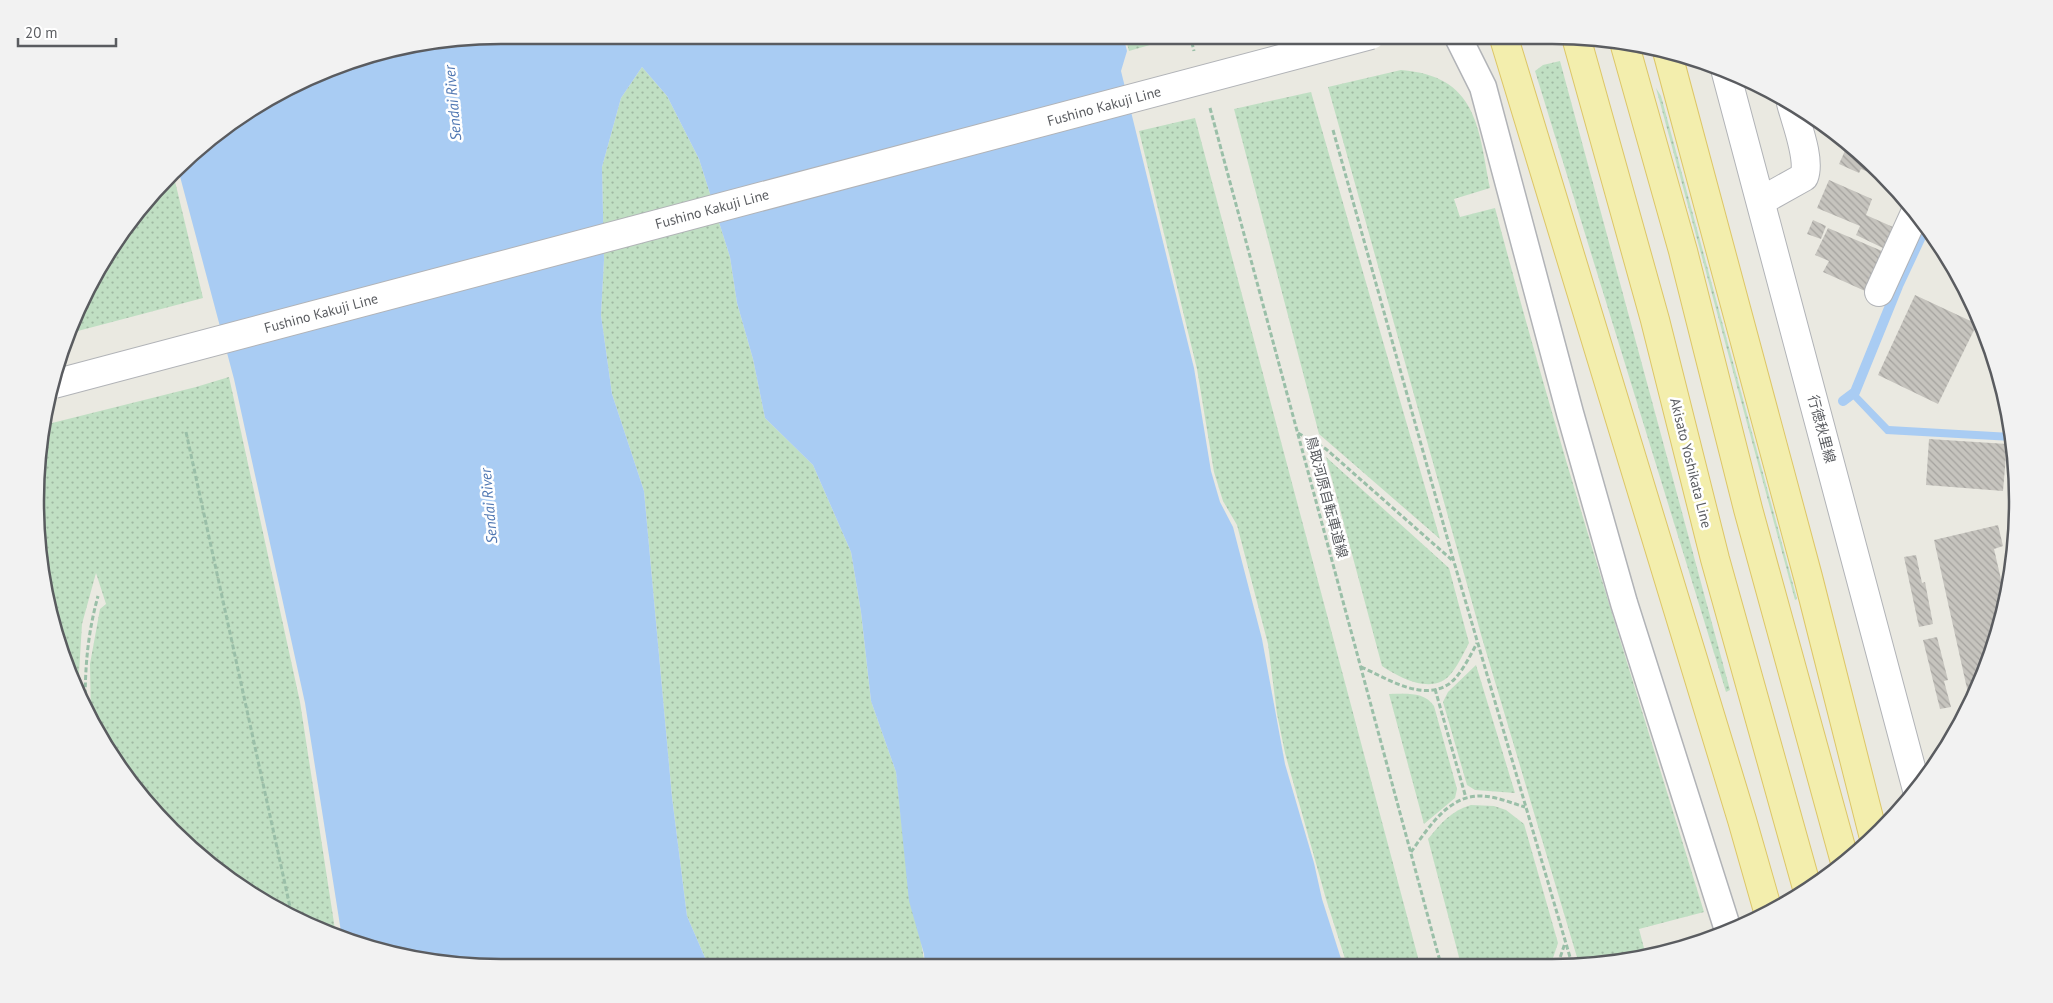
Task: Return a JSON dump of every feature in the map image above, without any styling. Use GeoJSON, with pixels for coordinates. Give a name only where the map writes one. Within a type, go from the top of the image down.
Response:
{"type":"FeatureCollection","features":[{"type":"Feature","properties":{"kind":"main road","name":"Fushino Kakuji Line"},"geometry":{"type":"LineString","coordinates":[[59,383],[1337,44]]}},
{"type":"Feature","properties":{"kind":"main road"},"geometry":{"type":"LineString","coordinates":[[1507,44],[1766,905]]}},
{"type":"Feature","properties":{"kind":"main road","name":"Akisato Yoshikata Line"},"geometry":{"type":"LineString","coordinates":[[1578,45],[1655,320],[1715,558],[1805,883]]}},
{"type":"Feature","properties":{"kind":"main road"},"geometry":{"type":"LineString","coordinates":[[1626,51],[1683,251],[1748,510],[1843,854]]}},
{"type":"Feature","properties":{"kind":"main road"},"geometry":{"type":"LineString","coordinates":[[1669,59],[1808,577],[1872,828]]}},
{"type":"Feature","properties":{"kind":"main road","name":"行徳秋里線"},"geometry":{"type":"LineString","coordinates":[[1728,79],[1915,781]]}},
{"type":"Feature","properties":{"kind":"main road"},"geometry":{"type":"LineString","coordinates":[[1761,201],[1804,177],[1807,170],[1806,159],[1794,114]]}},
{"type":"Feature","properties":{"kind":"main road"},"geometry":{"type":"LineString","coordinates":[[1879,292],[1913,220]]}},
{"type":"Feature","properties":{"kind":"street"},"geometry":{"type":"LineString","coordinates":[[1462,44],[1483,87],[1570,413],[1622,593],[1726,924]]}},
{"type":"Feature","properties":{"kind":"path"},"geometry":{"type":"LineString","coordinates":[[1192,44],[1195,54]]}},
{"type":"Feature","properties":{"kind":"path","name":"鳥取河原自転車道線"},"geometry":{"type":"LineString","coordinates":[[1208,101],[1440,959]]}},
{"type":"Feature","properties":{"kind":"path"},"geometry":{"type":"LineString","coordinates":[[1333,130],[1454,562],[1570,958]]}},
{"type":"Feature","properties":{"kind":"path"},"geometry":{"type":"LineString","coordinates":[[186,432],[290,907]]}},
{"type":"Feature","properties":{"kind":"path"},"geometry":{"type":"LineString","coordinates":[[1298,433],[1326,449],[1454,562]]}},
{"type":"Feature","properties":{"kind":"path"},"geometry":{"type":"LineString","coordinates":[[85,690],[89,628],[98,596]]}},
{"type":"Feature","properties":{"kind":"path"},"geometry":{"type":"LineString","coordinates":[[1361,667],[1402,686],[1421,691],[1435,689],[1449,684],[1463,667],[1478,642]]}},
{"type":"Feature","properties":{"kind":"path"},"geometry":{"type":"LineString","coordinates":[[1435,689],[1466,798]]}},
{"type":"Feature","properties":{"kind":"path"},"geometry":{"type":"LineString","coordinates":[[1411,852],[1436,818],[1452,804],[1466,798],[1483,796],[1526,807]]}},
{"type":"Feature","properties":{"kind":"path"},"geometry":{"type":"LineString","coordinates":[[1560,959],[1565,942]]}},
{"type":"Feature","properties":{"kind":"green space"},"geometry":{"type":"Polygon","coordinates":[[[1127,44],[1153,44],[1129,51],[1127,44]]]}},
{"type":"Feature","properties":{"kind":"green space"},"geometry":{"type":"Polygon","coordinates":[[[1560,61],[1730,690],[1726,692],[1535,71],[1543,65],[1560,61]]]}},
{"type":"Feature","properties":{"kind":"green space"},"geometry":{"type":"Polygon","coordinates":[[[642,67],[667,96],[699,159],[730,257],[737,303],[753,359],[765,418],[813,465],[851,552],[861,612],[871,701],[896,772],[902,826],[924,959],[706,959],[687,916],[672,797],[644,491],[612,394],[601,315],[604,260],[602,167],[621,98],[642,67]]]}},
{"type":"Feature","properties":{"kind":"green space"},"geometry":{"type":"Polygon","coordinates":[[[1401,70],[1426,74],[1445,82],[1459,94],[1470,108],[1477,125],[1490,188],[1454,199],[1460,217],[1495,208],[1570,473],[1704,912],[1639,929],[1644,949],[1577,958],[1482,638],[1328,87],[1401,70]]]}},
{"type":"Feature","properties":{"kind":"green space"},"geometry":{"type":"Polygon","coordinates":[[[1656,88],[1661,96],[1797,599],[1795,600],[1656,88]]]}},
{"type":"Feature","properties":{"kind":"green space"},"geometry":{"type":"Polygon","coordinates":[[[1311,92],[1440,539],[1319,434],[1234,109],[1311,92]]]}},
{"type":"Feature","properties":{"kind":"green space"},"geometry":{"type":"Polygon","coordinates":[[[1195,118],[1418,959],[1345,959],[1326,899],[1285,753],[1277,714],[1268,644],[1237,525],[1223,501],[1214,472],[1197,369],[1139,131],[1195,118]]]}},
{"type":"Feature","properties":{"kind":"green space"},"geometry":{"type":"Polygon","coordinates":[[[175,181],[203,298],[77,331],[91,299],[121,247],[138,223],[175,181]]]}},
{"type":"Feature","properties":{"kind":"green space"},"geometry":{"type":"Polygon","coordinates":[[[229,377],[300,702],[335,927],[273,898],[223,865],[200,846],[157,803],[121,756],[91,703],[90,664],[100,609],[106,604],[96,573],[82,624],[79,677],[59,620],[48,561],[45,531],[45,472],[51,423],[229,377]]]}},
{"type":"Feature","properties":{"kind":"green space"},"geometry":{"type":"Polygon","coordinates":[[[1326,457],[1449,568],[1469,643],[1460,661],[1448,677],[1441,682],[1423,684],[1414,682],[1382,666],[1326,457]]]}},
{"type":"Feature","properties":{"kind":"green space"},"geometry":{"type":"Polygon","coordinates":[[[1476,665],[1515,793],[1475,790],[1467,785],[1443,702],[1448,692],[1476,665]]]}},
{"type":"Feature","properties":{"kind":"green space"},"geometry":{"type":"Polygon","coordinates":[[[1389,694],[1420,696],[1430,701],[1434,706],[1457,789],[1455,798],[1424,824],[1389,694]]]}},
{"type":"Feature","properties":{"kind":"green space"},"geometry":{"type":"Polygon","coordinates":[[[1471,805],[1494,806],[1506,810],[1524,824],[1558,943],[1553,959],[1459,959],[1428,839],[1447,818],[1471,805]]]}},
{"type":"Feature","properties":{"kind":"water","name":"Sendai River"},"geometry":{"type":"Polygon","coordinates":[[[502,44],[1125,44],[1127,51],[1121,71],[1194,368],[1211,471],[1220,502],[1233,527],[1262,639],[1285,764],[1314,863],[1322,899],[1341,959],[924,959],[909,901],[896,772],[871,701],[861,612],[851,552],[813,465],[765,418],[753,359],[737,303],[730,257],[699,159],[667,96],[642,67],[621,98],[602,167],[604,260],[601,315],[612,394],[644,491],[672,797],[687,916],[706,959],[472,958],[442,955],[383,944],[341,930],[305,703],[234,379],[180,176],[223,138],[247,121],[299,91],[354,68],[383,59],[442,48],[502,44]]]}},
{"type":"Feature","properties":{"kind":"water"},"geometry":{"type":"Polygon","coordinates":[[[1857,393],[1889,426],[2003,433],[2005,441],[1886,434],[1851,397],[1857,393]]]}},
{"type":"Feature","properties":{"kind":"building"},"geometry":{"type":"Polygon","coordinates":[[[1845,150],[1869,172],[1861,169],[1859,173],[1839,164],[1845,150]]]}},
{"type":"Feature","properties":{"kind":"building"},"geometry":{"type":"Polygon","coordinates":[[[1829,180],[1872,199],[1866,215],[1893,227],[1883,248],[1856,235],[1860,226],[1817,208],[1829,180]]]}},
{"type":"Feature","properties":{"kind":"building"},"geometry":{"type":"Polygon","coordinates":[[[1813,220],[1826,226],[1821,239],[1807,234],[1813,220]]]}},
{"type":"Feature","properties":{"kind":"building"},"geometry":{"type":"Polygon","coordinates":[[[1828,228],[1882,251],[1865,291],[1823,272],[1829,261],[1815,255],[1828,228]]]}},
{"type":"Feature","properties":{"kind":"building"},"geometry":{"type":"Polygon","coordinates":[[[1915,295],[1972,322],[1975,328],[1938,404],[1878,375],[1915,295]]]}},
{"type":"Feature","properties":{"kind":"building"},"geometry":{"type":"Polygon","coordinates":[[[1929,439],[2005,444],[2003,491],[1926,485],[1929,439]]]}},
{"type":"Feature","properties":{"kind":"building"},"geometry":{"type":"Polygon","coordinates":[[[1998,525],[2003,546],[1994,549],[2002,582],[1994,620],[1985,649],[1968,691],[1934,540],[1998,525]]]}},
{"type":"Feature","properties":{"kind":"building"},"geometry":{"type":"Polygon","coordinates":[[[1916,555],[1922,583],[1925,582],[1933,624],[1919,627],[1904,557],[1916,555]]]}},
{"type":"Feature","properties":{"kind":"building"},"geometry":{"type":"Polygon","coordinates":[[[1937,637],[1948,680],[1944,681],[1951,707],[1940,709],[1923,640],[1937,637]]]}},
{"type":"Feature","properties":{"kind":"waterway"},"geometry":{"type":"LineString","coordinates":[[1843,401],[1855,392],[1898,286],[1922,234]]}}]}
